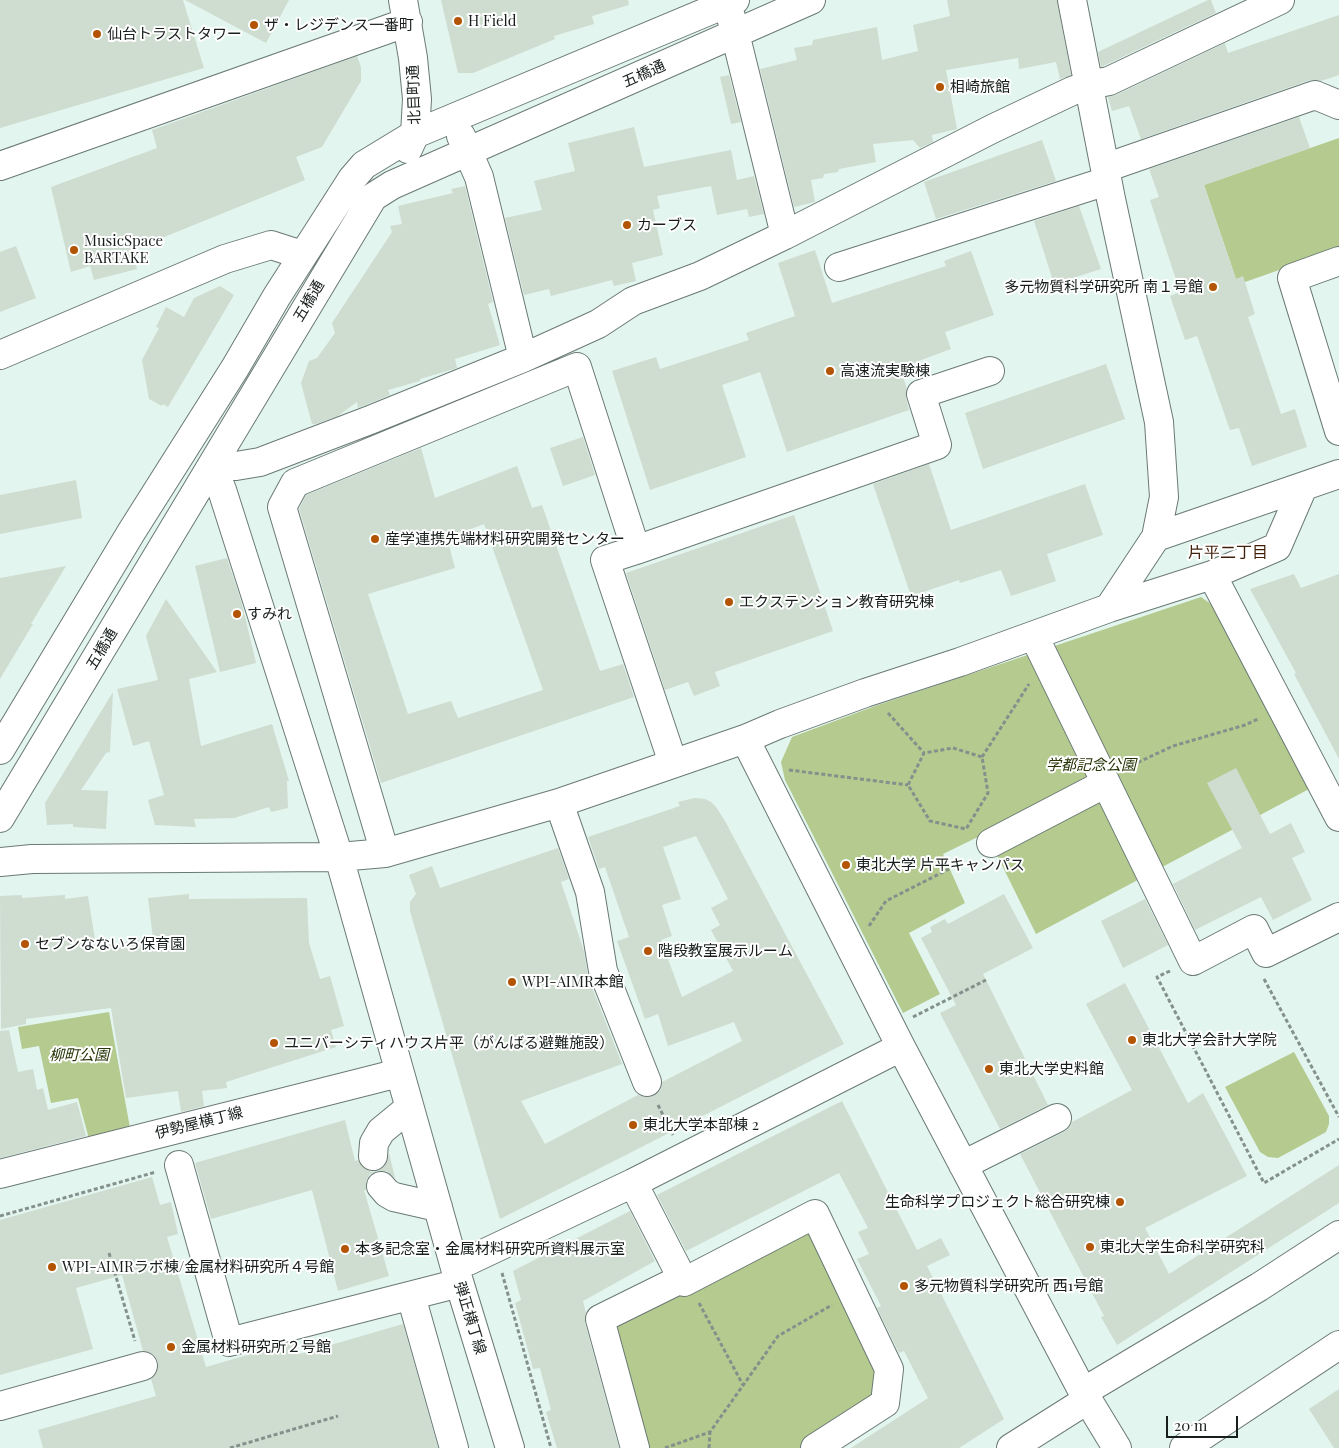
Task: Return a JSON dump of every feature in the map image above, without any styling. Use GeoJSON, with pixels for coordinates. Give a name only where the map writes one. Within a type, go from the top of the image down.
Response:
{"type":"FeatureCollection","features":[{"type":"Feature","properties":{"kind":"street","name":"五橋通"},"geometry":{"type":"LineString","coordinates":[[0,818],[372,197],[392,185],[811,0]]}},
{"type":"Feature","properties":{"kind":"street"},"geometry":{"type":"LineString","coordinates":[[1072,0],[1090,98],[1159,422],[1164,497],[1156,537],[1109,608]]}},
{"type":"Feature","properties":{"kind":"street"},"geometry":{"type":"LineString","coordinates":[[212,465],[236,466],[260,462],[523,358],[598,324],[633,301],[700,276],[992,129],[1072,91],[1109,81],[1280,0]]}},
{"type":"Feature","properties":{"kind":"street","name":"五橋通"},"geometry":{"type":"LineString","coordinates":[[0,750],[132,531],[235,368],[302,255],[352,179],[364,165],[415,134],[731,2]]}},
{"type":"Feature","properties":{"kind":"street"},"geometry":{"type":"LineString","coordinates":[[731,2],[736,33],[785,234]]}},
{"type":"Feature","properties":{"kind":"street"},"geometry":{"type":"LineString","coordinates":[[0,166],[406,11]]}},
{"type":"Feature","properties":{"kind":"street","name":"北目町通"},"geometry":{"type":"LineString","coordinates":[[392,185],[415,134],[417,99],[406,11]]}},
{"type":"Feature","properties":{"kind":"street"},"geometry":{"type":"LineString","coordinates":[[839,267],[1106,174],[1315,95],[1339,105]]}},
{"type":"Feature","properties":{"kind":"street"},"geometry":{"type":"LineString","coordinates":[[454,119],[478,178],[523,358]]}},
{"type":"Feature","properties":{"kind":"street"},"geometry":{"type":"LineString","coordinates":[[0,355],[225,259],[272,245],[302,255]]}},
{"type":"Feature","properties":{"kind":"street"},"geometry":{"type":"LineString","coordinates":[[1339,261],[1292,278],[1339,431]]}},
{"type":"Feature","properties":{"kind":"street"},"geometry":{"type":"LineString","coordinates":[[385,853],[282,507],[295,483],[577,367],[636,550]]}},
{"type":"Feature","properties":{"kind":"street"},"geometry":{"type":"LineString","coordinates":[[673,763],[605,560],[938,445],[921,394],[990,371]]}},
{"type":"Feature","properties":{"kind":"street","name":"弾正横丁線"},"geometry":{"type":"LineString","coordinates":[[212,465],[222,490],[339,858],[409,1108],[510,1448]]}},
{"type":"Feature","properties":{"kind":"street"},"geometry":{"type":"LineString","coordinates":[[1156,537],[1339,474]]}},
{"type":"Feature","properties":{"kind":"street"},"geometry":{"type":"LineString","coordinates":[[0,862],[32,859],[339,858],[385,853],[559,803],[745,739],[780,724],[869,692],[1040,648],[1109,608],[1212,575],[1277,547],[1303,487]]}},
{"type":"Feature","properties":{"kind":"street"},"geometry":{"type":"LineString","coordinates":[[1212,575],[1339,817]]}},
{"type":"Feature","properties":{"kind":"street"},"geometry":{"type":"LineString","coordinates":[[1040,648],[1193,961],[1254,929],[1266,953],[1339,917]]}},
{"type":"Feature","properties":{"kind":"street"},"geometry":{"type":"LineString","coordinates":[[745,739],[963,1165],[1085,1396],[1117,1448]]}},
{"type":"Feature","properties":{"kind":"street"},"geometry":{"type":"LineString","coordinates":[[991,843],[1105,781]]}},
{"type":"Feature","properties":{"kind":"street"},"geometry":{"type":"LineString","coordinates":[[559,803],[590,892],[603,971],[647,1082]]}},
{"type":"Feature","properties":{"kind":"street"},"geometry":{"type":"LineString","coordinates":[[468,1261],[633,1183],[896,1037]]}},
{"type":"Feature","properties":{"kind":"street","name":"伊勢屋横丁線"},"geometry":{"type":"LineString","coordinates":[[0,1174],[399,1073]]}},
{"type":"Feature","properties":{"kind":"street"},"geometry":{"type":"LineString","coordinates":[[373,1156],[374,1143],[381,1131],[409,1108]]}},
{"type":"Feature","properties":{"kind":"street"},"geometry":{"type":"LineString","coordinates":[[963,1165],[1057,1118]]}},
{"type":"Feature","properties":{"kind":"street"},"geometry":{"type":"LineString","coordinates":[[179,1165],[229,1342],[448,1286]]}},
{"type":"Feature","properties":{"kind":"street"},"geometry":{"type":"LineString","coordinates":[[633,1183],[684,1280]]}},
{"type":"Feature","properties":{"kind":"street"},"geometry":{"type":"LineString","coordinates":[[381,1186],[394,1197],[438,1207]]}},
{"type":"Feature","properties":{"kind":"street"},"geometry":{"type":"LineString","coordinates":[[635,1448],[600,1319],[684,1280],[815,1214],[889,1369],[885,1403],[815,1448]]}},
{"type":"Feature","properties":{"kind":"street"},"geometry":{"type":"LineString","coordinates":[[1011,1448],[1085,1396],[1339,1235]]}},
{"type":"Feature","properties":{"kind":"street"},"geometry":{"type":"LineString","coordinates":[[411,1296],[454,1448]]}},
{"type":"Feature","properties":{"kind":"street"},"geometry":{"type":"LineString","coordinates":[[1184,1448],[1339,1345]]}},
{"type":"Feature","properties":{"kind":"street"},"geometry":{"type":"LineString","coordinates":[[0,1406],[143,1366]]}},
{"type":"Feature","properties":{"kind":"path"},"geometry":{"type":"LineString","coordinates":[[908,785],[930,821],[966,829],[988,793],[982,758],[1040,648]]}},
{"type":"Feature","properties":{"kind":"path"},"geometry":{"type":"LineString","coordinates":[[869,692],[924,753]]}},
{"type":"Feature","properties":{"kind":"path"},"geometry":{"type":"LineString","coordinates":[[1105,781],[1173,746],[1246,725],[1281,707]]}},
{"type":"Feature","properties":{"kind":"path"},"geometry":{"type":"LineString","coordinates":[[924,753],[953,748],[982,758]]}},
{"type":"Feature","properties":{"kind":"path"},"geometry":{"type":"LineString","coordinates":[[908,785],[924,753]]}},
{"type":"Feature","properties":{"kind":"path"},"geometry":{"type":"LineString","coordinates":[[758,765],[908,785]]}},
{"type":"Feature","properties":{"kind":"path"},"geometry":{"type":"LineString","coordinates":[[853,952],[886,901],[949,870]]}},
{"type":"Feature","properties":{"kind":"path"},"geometry":{"type":"LineString","coordinates":[[1193,961],[1157,978],[1264,1183],[1339,1139]]}},
{"type":"Feature","properties":{"kind":"path"},"geometry":{"type":"LineString","coordinates":[[1260,970],[1339,1117]]}},
{"type":"Feature","properties":{"kind":"path"},"geometry":{"type":"LineString","coordinates":[[896,1037],[986,980]]}},
{"type":"Feature","properties":{"kind":"path"},"geometry":{"type":"LineString","coordinates":[[647,1082],[684,1156]]}},
{"type":"Feature","properties":{"kind":"path"},"geometry":{"type":"LineString","coordinates":[[0,1216],[179,1165]]}},
{"type":"Feature","properties":{"kind":"path"},"geometry":{"type":"LineString","coordinates":[[495,1248],[551,1448]]}},
{"type":"Feature","properties":{"kind":"path"},"geometry":{"type":"LineString","coordinates":[[109,1253],[143,1366]]}},
{"type":"Feature","properties":{"kind":"path"},"geometry":{"type":"LineString","coordinates":[[684,1280],[744,1386]]}},
{"type":"Feature","properties":{"kind":"path"},"geometry":{"type":"LineString","coordinates":[[709,1448],[710,1432],[778,1336],[853,1293]]}},
{"type":"Feature","properties":{"kind":"path"},"geometry":{"type":"LineString","coordinates":[[230,1448],[338,1416]]}},
{"type":"Feature","properties":{"kind":"path"},"geometry":{"type":"LineString","coordinates":[[665,1448],[710,1432]]}},
{"type":"Feature","properties":{"kind":"green space"},"geometry":{"type":"Polygon","coordinates":[[[1339,138],[1339,249],[1245,282],[1242,277],[1236,279],[1204,185],[1339,138]]]}},
{"type":"Feature","properties":{"kind":"green space","name":"学都記念公園"},"geometry":{"type":"Polygon","coordinates":[[[1201,597],[1218,609],[1311,788],[1036,934],[986,833],[943,854],[965,903],[909,933],[940,994],[903,1013],[785,780],[781,762],[792,737],[875,706],[1201,597]]]}},
{"type":"Feature","properties":{"kind":"green space","name":"柳町公園"},"geometry":{"type":"Polygon","coordinates":[[[109,1012],[130,1128],[89,1139],[78,1098],[51,1103],[39,1046],[22,1049],[18,1027],[109,1012]]]}},
{"type":"Feature","properties":{"kind":"green space"},"geometry":{"type":"Polygon","coordinates":[[[1294,1052],[1329,1116],[1329,1124],[1326,1132],[1278,1158],[1268,1157],[1260,1152],[1225,1087],[1294,1052]]]}},
{"type":"Feature","properties":{"kind":"green space"},"geometry":{"type":"Polygon","coordinates":[[[797,1230],[813,1235],[882,1370],[876,1399],[800,1448],[640,1448],[606,1322],[797,1230]]]}},
{"type":"Feature","properties":{"kind":"building","name":"仙台トラストタワー"},"geometry":{"type":"Polygon","coordinates":[[[0,0],[183,0],[204,68],[0,128],[0,0]]]}},
{"type":"Feature","properties":{"kind":"building","name":"ザ・レジデンス一番町"},"geometry":{"type":"Polygon","coordinates":[[[185,0],[289,0],[266,43],[185,0]]]}},
{"type":"Feature","properties":{"kind":"building"},"geometry":{"type":"Polygon","coordinates":[[[441,0],[628,0],[629,5],[592,16],[594,24],[554,36],[555,39],[473,73],[458,73],[441,0]]]}},
{"type":"Feature","properties":{"kind":"building"},"geometry":{"type":"Polygon","coordinates":[[[947,0],[1057,0],[1071,75],[1060,79],[1056,62],[1019,69],[1018,58],[946,70],[957,129],[932,135],[933,142],[920,148],[913,140],[873,144],[876,162],[839,169],[838,172],[824,174],[823,178],[811,180],[815,202],[794,207],[760,69],[797,60],[794,48],[812,45],[813,40],[877,27],[882,60],[918,51],[913,25],[950,16],[947,0]]]}},
{"type":"Feature","properties":{"kind":"building"},"geometry":{"type":"Polygon","coordinates":[[[1211,0],[1216,13],[1101,67],[1098,52],[1211,0]]]}},
{"type":"Feature","properties":{"kind":"building"},"geometry":{"type":"Polygon","coordinates":[[[1339,15],[1339,75],[1321,81],[1310,80],[1141,139],[1129,106],[1112,111],[1108,97],[1116,95],[1225,43],[1228,53],[1339,15]]]}},
{"type":"Feature","properties":{"kind":"building"},"geometry":{"type":"Polygon","coordinates":[[[357,56],[361,67],[361,81],[322,147],[296,157],[305,180],[132,250],[137,269],[94,280],[90,266],[71,272],[51,187],[157,148],[152,130],[357,56]]]}},
{"type":"Feature","properties":{"kind":"building"},"geometry":{"type":"Polygon","coordinates":[[[729,75],[741,122],[731,124],[720,77],[729,75]]]}},
{"type":"Feature","properties":{"kind":"building","name":"多元物質科学研究所 南１号館"},"geometry":{"type":"Polygon","coordinates":[[[1299,117],[1310,148],[1204,185],[1236,279],[1243,276],[1255,314],[1248,317],[1281,414],[1295,409],[1307,447],[1252,466],[1239,428],[1230,430],[1197,336],[1185,340],[1170,296],[1180,292],[1150,200],[1159,197],[1149,169],[1299,117]]]}},
{"type":"Feature","properties":{"kind":"building"},"geometry":{"type":"Polygon","coordinates":[[[634,127],[644,167],[731,150],[737,180],[754,176],[764,214],[749,217],[747,209],[717,215],[711,186],[657,196],[660,208],[653,210],[663,255],[632,263],[636,281],[614,286],[612,280],[551,296],[549,289],[524,295],[505,218],[542,210],[534,181],[575,171],[568,143],[634,127]]]}},
{"type":"Feature","properties":{"kind":"building"},"geometry":{"type":"Polygon","coordinates":[[[1042,140],[1056,181],[936,219],[924,182],[1042,140]]]}},
{"type":"Feature","properties":{"kind":"building"},"geometry":{"type":"Polygon","coordinates":[[[465,186],[493,302],[488,304],[500,345],[455,359],[457,368],[388,390],[390,395],[358,408],[357,402],[338,416],[312,424],[301,383],[309,361],[317,358],[335,333],[332,323],[392,232],[390,226],[402,224],[398,206],[453,193],[451,189],[465,186]]]}},
{"type":"Feature","properties":{"kind":"building"},"geometry":{"type":"Polygon","coordinates":[[[1079,206],[1101,269],[1054,284],[1034,221],[1079,206]]]}},
{"type":"Feature","properties":{"kind":"building"},"geometry":{"type":"Polygon","coordinates":[[[16,246],[36,298],[0,312],[0,252],[16,246]]]}},
{"type":"Feature","properties":{"kind":"building"},"geometry":{"type":"Polygon","coordinates":[[[815,250],[832,303],[946,266],[944,261],[971,251],[994,315],[945,332],[951,349],[900,368],[907,389],[906,398],[909,410],[787,452],[760,372],[722,385],[746,457],[650,490],[612,371],[656,357],[660,369],[749,340],[746,333],[795,316],[778,263],[815,250]]]}},
{"type":"Feature","properties":{"kind":"building"},"geometry":{"type":"Polygon","coordinates":[[[220,286],[234,295],[168,407],[149,399],[142,360],[159,328],[156,327],[166,307],[184,317],[194,298],[220,286]]]}},
{"type":"Feature","properties":{"kind":"building"},"geometry":{"type":"Polygon","coordinates":[[[1106,364],[1125,419],[983,469],[965,413],[1106,364]]]}},
{"type":"Feature","properties":{"kind":"building"},"geometry":{"type":"Polygon","coordinates":[[[583,437],[595,475],[563,486],[550,448],[583,437]]]}},
{"type":"Feature","properties":{"kind":"building"},"geometry":{"type":"Polygon","coordinates":[[[421,448],[435,498],[517,466],[532,508],[542,505],[600,671],[623,664],[634,697],[381,783],[299,509],[306,495],[421,448]],[[484,524],[447,538],[455,568],[368,594],[408,714],[451,701],[458,718],[543,690],[484,524]]]}},
{"type":"Feature","properties":{"kind":"building"},"geometry":{"type":"Polygon","coordinates":[[[929,464],[951,530],[1085,484],[1103,535],[1047,554],[1056,581],[1011,596],[1001,570],[960,583],[959,580],[911,596],[873,484],[929,464]]]}},
{"type":"Feature","properties":{"kind":"building"},"geometry":{"type":"Polygon","coordinates":[[[76,480],[82,518],[0,534],[0,495],[76,480]]]}},
{"type":"Feature","properties":{"kind":"building","name":"エクステンション教育研究棟"},"geometry":{"type":"Polygon","coordinates":[[[794,515],[833,631],[715,672],[720,686],[694,696],[688,682],[665,690],[626,573],[794,515]]]}},
{"type":"Feature","properties":{"kind":"building"},"geometry":{"type":"Polygon","coordinates":[[[227,558],[242,604],[256,663],[220,672],[195,566],[227,558]]]}},
{"type":"Feature","properties":{"kind":"building"},"geometry":{"type":"Polygon","coordinates":[[[66,566],[31,624],[33,624],[0,679],[0,578],[66,566]]]}},
{"type":"Feature","properties":{"kind":"building"},"geometry":{"type":"Polygon","coordinates":[[[1294,574],[1301,588],[1339,574],[1339,759],[1294,674],[1296,673],[1250,589],[1294,574]]]}},
{"type":"Feature","properties":{"kind":"building"},"geometry":{"type":"Polygon","coordinates":[[[166,599],[217,672],[189,679],[201,746],[272,724],[289,781],[287,781],[288,808],[271,812],[269,807],[234,818],[194,819],[196,827],[155,825],[148,800],[164,795],[149,741],[133,746],[117,689],[158,680],[146,636],[166,599]]]}},
{"type":"Feature","properties":{"kind":"building"},"geometry":{"type":"Polygon","coordinates":[[[113,692],[110,752],[106,753],[81,790],[108,791],[106,829],[73,827],[73,824],[47,825],[45,803],[113,692]]]}},
{"type":"Feature","properties":{"kind":"building"},"geometry":{"type":"Polygon","coordinates":[[[1236,768],[1270,834],[1291,823],[1305,852],[1292,858],[1312,900],[1273,920],[1261,897],[1195,930],[1173,884],[1242,848],[1207,783],[1236,768]]]}},
{"type":"Feature","properties":{"kind":"building"},"geometry":{"type":"Polygon","coordinates":[[[695,798],[705,799],[716,807],[844,1044],[500,1219],[410,911],[410,902],[416,894],[409,875],[432,866],[440,888],[558,848],[569,879],[561,882],[584,951],[588,977],[622,1064],[521,1101],[545,1144],[638,1095],[645,1097],[653,1096],[660,1091],[662,1082],[742,1041],[734,1022],[668,1046],[658,1014],[645,1019],[617,941],[629,937],[605,867],[599,869],[588,837],[680,806],[678,802],[695,798]],[[696,836],[663,847],[681,899],[662,905],[672,936],[661,940],[682,997],[733,971],[711,930],[720,925],[711,908],[728,899],[696,836]]]}},
{"type":"Feature","properties":{"kind":"building"},"geometry":{"type":"Polygon","coordinates":[[[189,894],[189,899],[307,898],[309,943],[320,979],[330,976],[344,1026],[331,1030],[336,1047],[226,1082],[227,1088],[202,1091],[204,1106],[181,1112],[178,1091],[126,1098],[111,1008],[26,1019],[26,1024],[1,1029],[0,896],[22,895],[22,898],[65,895],[65,899],[88,896],[96,946],[153,938],[148,898],[189,894]]]}},
{"type":"Feature","properties":{"kind":"building"},"geometry":{"type":"Polygon","coordinates":[[[1004,894],[1033,948],[983,974],[1048,1105],[1000,1129],[940,1013],[956,1005],[921,938],[932,932],[930,927],[945,919],[948,924],[1004,894]]]}},
{"type":"Feature","properties":{"kind":"building"},"geometry":{"type":"Polygon","coordinates":[[[1145,899],[1168,945],[1123,968],[1101,921],[1145,899]]]}},
{"type":"Feature","properties":{"kind":"building"},"geometry":{"type":"Polygon","coordinates":[[[1125,983],[1188,1103],[1203,1093],[1247,1176],[1145,1228],[1169,1274],[1339,1165],[1339,1203],[1117,1345],[1101,1317],[1104,1316],[1020,1154],[1064,1132],[1070,1127],[1072,1122],[1132,1090],[1086,1004],[1125,983]]]}},
{"type":"Feature","properties":{"kind":"building"},"geometry":{"type":"Polygon","coordinates":[[[9,1030],[18,1072],[33,1069],[37,1090],[43,1088],[48,1110],[77,1102],[86,1136],[0,1158],[0,1031],[9,1030]]]}},
{"type":"Feature","properties":{"kind":"building","name":"多元物質科学研究所 西1号館"},"geometry":{"type":"Polygon","coordinates":[[[842,1101],[917,1250],[941,1238],[950,1255],[927,1266],[1004,1419],[959,1448],[851,1448],[928,1398],[904,1351],[899,1353],[877,1308],[881,1306],[857,1259],[869,1254],[858,1232],[868,1228],[839,1173],[686,1251],[657,1195],[842,1101]]]}},
{"type":"Feature","properties":{"kind":"building"},"geometry":{"type":"Polygon","coordinates":[[[345,1120],[355,1161],[358,1160],[365,1169],[372,1172],[379,1170],[386,1164],[389,1153],[395,1178],[387,1171],[378,1171],[370,1174],[366,1181],[366,1190],[364,1190],[389,1276],[338,1291],[312,1190],[211,1219],[195,1163],[345,1120]]]}},
{"type":"Feature","properties":{"kind":"building"},"geometry":{"type":"Polygon","coordinates":[[[152,1177],[160,1205],[171,1202],[178,1234],[167,1237],[206,1367],[296,1341],[300,1354],[403,1324],[438,1448],[43,1448],[38,1430],[156,1396],[151,1379],[158,1370],[158,1362],[154,1355],[143,1351],[122,1275],[76,1288],[93,1349],[0,1375],[0,1220],[152,1177]]]}},
{"type":"Feature","properties":{"kind":"building"},"geometry":{"type":"Polygon","coordinates":[[[630,1211],[655,1261],[583,1301],[586,1313],[585,1323],[619,1448],[557,1448],[546,1412],[551,1410],[540,1368],[533,1369],[515,1303],[521,1300],[513,1271],[630,1211]]]}},
{"type":"Feature","properties":{"kind":"building"},"geometry":{"type":"Polygon","coordinates":[[[1339,1389],[1339,1448],[1334,1448],[1309,1409],[1339,1389]]]}},
{"type":"Feature","properties":{"kind":"place","name":"H Field"},"geometry":{"type":"Point","coordinates":[458,21]}},
{"type":"Feature","properties":{"kind":"place","name":"ザ・レジデンス一番町"},"geometry":{"type":"Point","coordinates":[254,25]}},
{"type":"Feature","properties":{"kind":"place","name":"仙台トラストタワー"},"geometry":{"type":"Point","coordinates":[97,34]}},
{"type":"Feature","properties":{"kind":"place","name":"相崎旅館"},"geometry":{"type":"Point","coordinates":[940,87]}},
{"type":"Feature","properties":{"kind":"place","name":"カーブス"},"geometry":{"type":"Point","coordinates":[627,225]}},
{"type":"Feature","properties":{"kind":"place","name":"MusicSpace BARTAKE"},"geometry":{"type":"Point","coordinates":[74,250]}},
{"type":"Feature","properties":{"kind":"place","name":"多元物質科学研究所 南１号館"},"geometry":{"type":"Point","coordinates":[1213,287]}},
{"type":"Feature","properties":{"kind":"place","name":"高速流実験棟"},"geometry":{"type":"Point","coordinates":[830,371]}},
{"type":"Feature","properties":{"kind":"place","name":"産学連携先端材料研究開発センター"},"geometry":{"type":"Point","coordinates":[375,539]}},
{"type":"Feature","properties":{"kind":"place","name":"エクステンション教育研究棟"},"geometry":{"type":"Point","coordinates":[729,602]}},
{"type":"Feature","properties":{"kind":"place","name":"すみれ"},"geometry":{"type":"Point","coordinates":[237,614]}},
{"type":"Feature","properties":{"kind":"place","name":"東北大学 片平キャンパス"},"geometry":{"type":"Point","coordinates":[846,865]}},
{"type":"Feature","properties":{"kind":"place","name":"セブンなないろ保育園"},"geometry":{"type":"Point","coordinates":[25,944]}},
{"type":"Feature","properties":{"kind":"place","name":"階段教室展示ルーム"},"geometry":{"type":"Point","coordinates":[648,951]}},
{"type":"Feature","properties":{"kind":"place","name":"WPI-AIMR本館"},"geometry":{"type":"Point","coordinates":[512,982]}},
{"type":"Feature","properties":{"kind":"place","name":"東北大学会計大学院"},"geometry":{"type":"Point","coordinates":[1132,1040]}},
{"type":"Feature","properties":{"kind":"place","name":"ユニバーシティハウス片平（がんばる避難施設）"},"geometry":{"type":"Point","coordinates":[274,1043]}},
{"type":"Feature","properties":{"kind":"place","name":"東北大学史料館"},"geometry":{"type":"Point","coordinates":[989,1069]}},
{"type":"Feature","properties":{"kind":"place","name":"東北大学本部棟 2"},"geometry":{"type":"Point","coordinates":[633,1125]}},
{"type":"Feature","properties":{"kind":"place","name":"生命科学プロジェクト総合研究棟"},"geometry":{"type":"Point","coordinates":[1120,1202]}},
{"type":"Feature","properties":{"kind":"place","name":"東北大学生命科学研究科"},"geometry":{"type":"Point","coordinates":[1090,1247]}},
{"type":"Feature","properties":{"kind":"place","name":"本多記念室・金属材料研究所資料展示室"},"geometry":{"type":"Point","coordinates":[345,1249]}},
{"type":"Feature","properties":{"kind":"place","name":"WPI-AIMRラボ棟/金属材料研究所４号館"},"geometry":{"type":"Point","coordinates":[52,1267]}},
{"type":"Feature","properties":{"kind":"place","name":"多元物質科学研究所 西1号館"},"geometry":{"type":"Point","coordinates":[904,1286]}},
{"type":"Feature","properties":{"kind":"place","name":"金属材料研究所２号館"},"geometry":{"type":"Point","coordinates":[171,1347]}},
{"type":"Feature","properties":{"kind":"district","name":"片平二丁目"},"geometry":{"type":"Point","coordinates":[1228,553]}}]}
